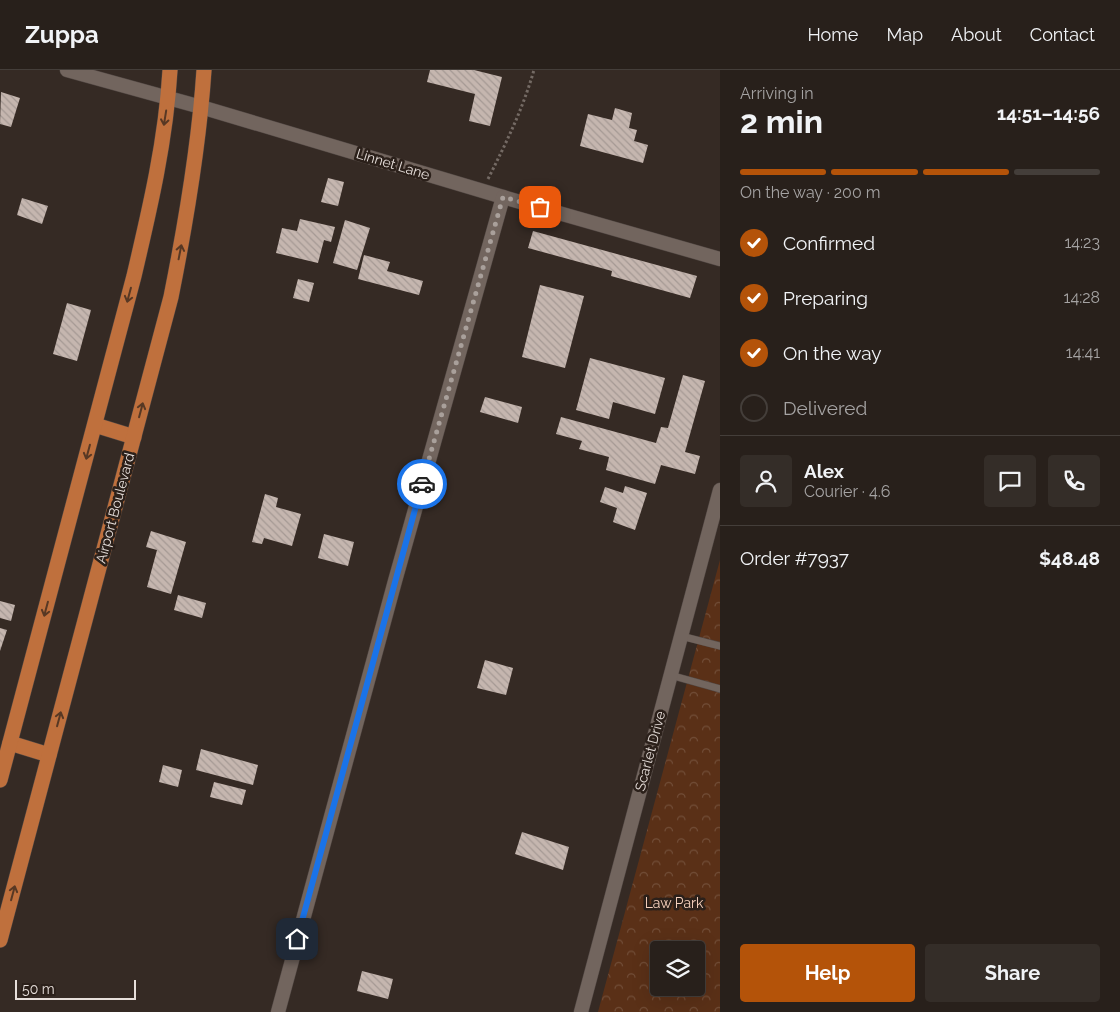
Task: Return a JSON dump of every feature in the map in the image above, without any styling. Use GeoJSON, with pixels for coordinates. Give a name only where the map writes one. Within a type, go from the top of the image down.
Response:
{"type":"FeatureCollection","features":[{"type":"Feature","properties":{"kind":"main road"},"geometry":{"type":"LineString","coordinates":[[0,780],[134,276],[152,198],[169,98],[170,70]]}},
{"type":"Feature","properties":{"kind":"main road","name":"Airport Boulevard"},"geometry":{"type":"LineString","coordinates":[[0,940],[134,437],[176,270],[202,107],[204,70]]}},
{"type":"Feature","properties":{"kind":"main road"},"geometry":{"type":"LineString","coordinates":[[95,425],[134,437]]}},
{"type":"Feature","properties":{"kind":"main road"},"geometry":{"type":"LineString","coordinates":[[10,743],[49,755]]}},
{"type":"Feature","properties":{"kind":"street","name":"Linnet Lane"},"geometry":{"type":"LineString","coordinates":[[67,70],[202,107],[482,191],[720,258]]}},
{"type":"Feature","properties":{"kind":"street"},"geometry":{"type":"LineString","coordinates":[[278,1012],[395,581],[503,197]]}},
{"type":"Feature","properties":{"kind":"street","name":"Scarlet Drive"},"geometry":{"type":"LineString","coordinates":[[581,1012],[720,490]]}},
{"type":"Feature","properties":{"kind":"lane"},"geometry":{"type":"LineString","coordinates":[[681,636],[720,646]]}},
{"type":"Feature","properties":{"kind":"lane"},"geometry":{"type":"LineString","coordinates":[[670,675],[720,689]]}},
{"type":"Feature","properties":{"kind":"path"},"geometry":{"type":"LineString","coordinates":[[482,191],[512,133],[534,70]]}},
{"type":"Feature","properties":{"kind":"green space","name":"Law Park"},"geometry":{"type":"Polygon","coordinates":[[[720,560],[720,1012],[598,1012],[720,560]]]}},
{"type":"Feature","properties":{"kind":"building"},"geometry":{"type":"Polygon","coordinates":[[[430,70],[474,70],[502,77],[490,126],[469,121],[475,94],[427,82],[430,70]]]}},
{"type":"Feature","properties":{"kind":"building"},"geometry":{"type":"Polygon","coordinates":[[[1,92],[20,98],[11,127],[0,124],[1,92]]]}},
{"type":"Feature","properties":{"kind":"building"},"geometry":{"type":"Polygon","coordinates":[[[615,108],[632,113],[629,128],[637,130],[634,141],[648,145],[643,163],[580,146],[588,114],[612,120],[615,108]]]}},
{"type":"Feature","properties":{"kind":"building"},"geometry":{"type":"Polygon","coordinates":[[[328,178],[344,182],[338,206],[321,202],[328,178]]]}},
{"type":"Feature","properties":{"kind":"building"},"geometry":{"type":"Polygon","coordinates":[[[22,198],[48,206],[42,224],[17,215],[22,198]]]}},
{"type":"Feature","properties":{"kind":"building"},"geometry":{"type":"Polygon","coordinates":[[[300,219],[335,227],[331,242],[324,240],[318,263],[276,253],[282,228],[297,231],[300,219]]]}},
{"type":"Feature","properties":{"kind":"building"},"geometry":{"type":"Polygon","coordinates":[[[345,220],[370,228],[357,270],[333,263],[345,220]]]}},
{"type":"Feature","properties":{"kind":"building"},"geometry":{"type":"Polygon","coordinates":[[[533,231],[697,276],[690,298],[611,276],[612,271],[528,248],[533,231]]]}},
{"type":"Feature","properties":{"kind":"building"},"geometry":{"type":"Polygon","coordinates":[[[364,255],[390,262],[387,271],[423,281],[419,295],[358,279],[364,255]]]}},
{"type":"Feature","properties":{"kind":"building"},"geometry":{"type":"Polygon","coordinates":[[[298,279],[314,283],[309,302],[293,298],[298,279]]]}},
{"type":"Feature","properties":{"kind":"building"},"geometry":{"type":"Polygon","coordinates":[[[540,285],[584,296],[565,368],[522,357],[540,285]]]}},
{"type":"Feature","properties":{"kind":"building"},"geometry":{"type":"Polygon","coordinates":[[[67,303],[91,310],[77,361],[53,354],[67,303]]]}},
{"type":"Feature","properties":{"kind":"building"},"geometry":{"type":"Polygon","coordinates":[[[590,358],[665,378],[655,414],[613,402],[609,419],[576,410],[590,358]]]}},
{"type":"Feature","properties":{"kind":"building"},"geometry":{"type":"Polygon","coordinates":[[[683,375],[705,381],[685,452],[700,456],[695,474],[661,465],[655,484],[606,470],[609,457],[579,449],[582,441],[556,434],[561,417],[656,443],[661,427],[668,428],[683,375]]]}},
{"type":"Feature","properties":{"kind":"building"},"geometry":{"type":"Polygon","coordinates":[[[485,397],[522,407],[518,423],[480,412],[485,397]]]}},
{"type":"Feature","properties":{"kind":"building"},"geometry":{"type":"Polygon","coordinates":[[[625,486],[647,493],[635,530],[613,522],[617,508],[600,502],[605,487],[623,493],[625,486]]]}},
{"type":"Feature","properties":{"kind":"building"},"geometry":{"type":"Polygon","coordinates":[[[265,494],[278,498],[276,507],[301,514],[292,546],[264,538],[262,544],[252,542],[265,494]]]}},
{"type":"Feature","properties":{"kind":"building"},"geometry":{"type":"Polygon","coordinates":[[[151,531],[186,542],[171,594],[147,587],[157,550],[146,547],[151,531]]]}},
{"type":"Feature","properties":{"kind":"building"},"geometry":{"type":"Polygon","coordinates":[[[324,534],[354,542],[348,566],[318,558],[324,534]]]}},
{"type":"Feature","properties":{"kind":"building"},"geometry":{"type":"Polygon","coordinates":[[[178,595],[206,603],[202,618],[174,610],[178,595]]]}},
{"type":"Feature","properties":{"kind":"building"},"geometry":{"type":"Polygon","coordinates":[[[0,601],[15,605],[11,621],[0,618],[0,601]]]}},
{"type":"Feature","properties":{"kind":"building"},"geometry":{"type":"Polygon","coordinates":[[[0,628],[7,630],[0,651],[0,628]]]}},
{"type":"Feature","properties":{"kind":"building"},"geometry":{"type":"Polygon","coordinates":[[[485,660],[513,668],[506,695],[477,688],[485,660]]]}},
{"type":"Feature","properties":{"kind":"building"},"geometry":{"type":"Polygon","coordinates":[[[201,749],[258,765],[253,785],[196,770],[201,749]]]}},
{"type":"Feature","properties":{"kind":"building"},"geometry":{"type":"Polygon","coordinates":[[[163,765],[182,770],[178,787],[159,782],[163,765]]]}},
{"type":"Feature","properties":{"kind":"building"},"geometry":{"type":"Polygon","coordinates":[[[214,782],[246,790],[242,805],[210,797],[214,782]]]}},
{"type":"Feature","properties":{"kind":"building"},"geometry":{"type":"Polygon","coordinates":[[[522,832],[569,847],[563,870],[515,854],[522,832]]]}},
{"type":"Feature","properties":{"kind":"building"},"geometry":{"type":"Polygon","coordinates":[[[362,971],[393,979],[388,999],[357,991],[362,971]]]}},
{"type":"Feature","properties":{"kind":"way so far"},"geometry":{"type":"LineString","coordinates":[[422,484],[503,197],[540,207]]}},
{"type":"Feature","properties":{"kind":"route"},"geometry":{"type":"LineString","coordinates":[[297,939],[422,484]]}}]}
